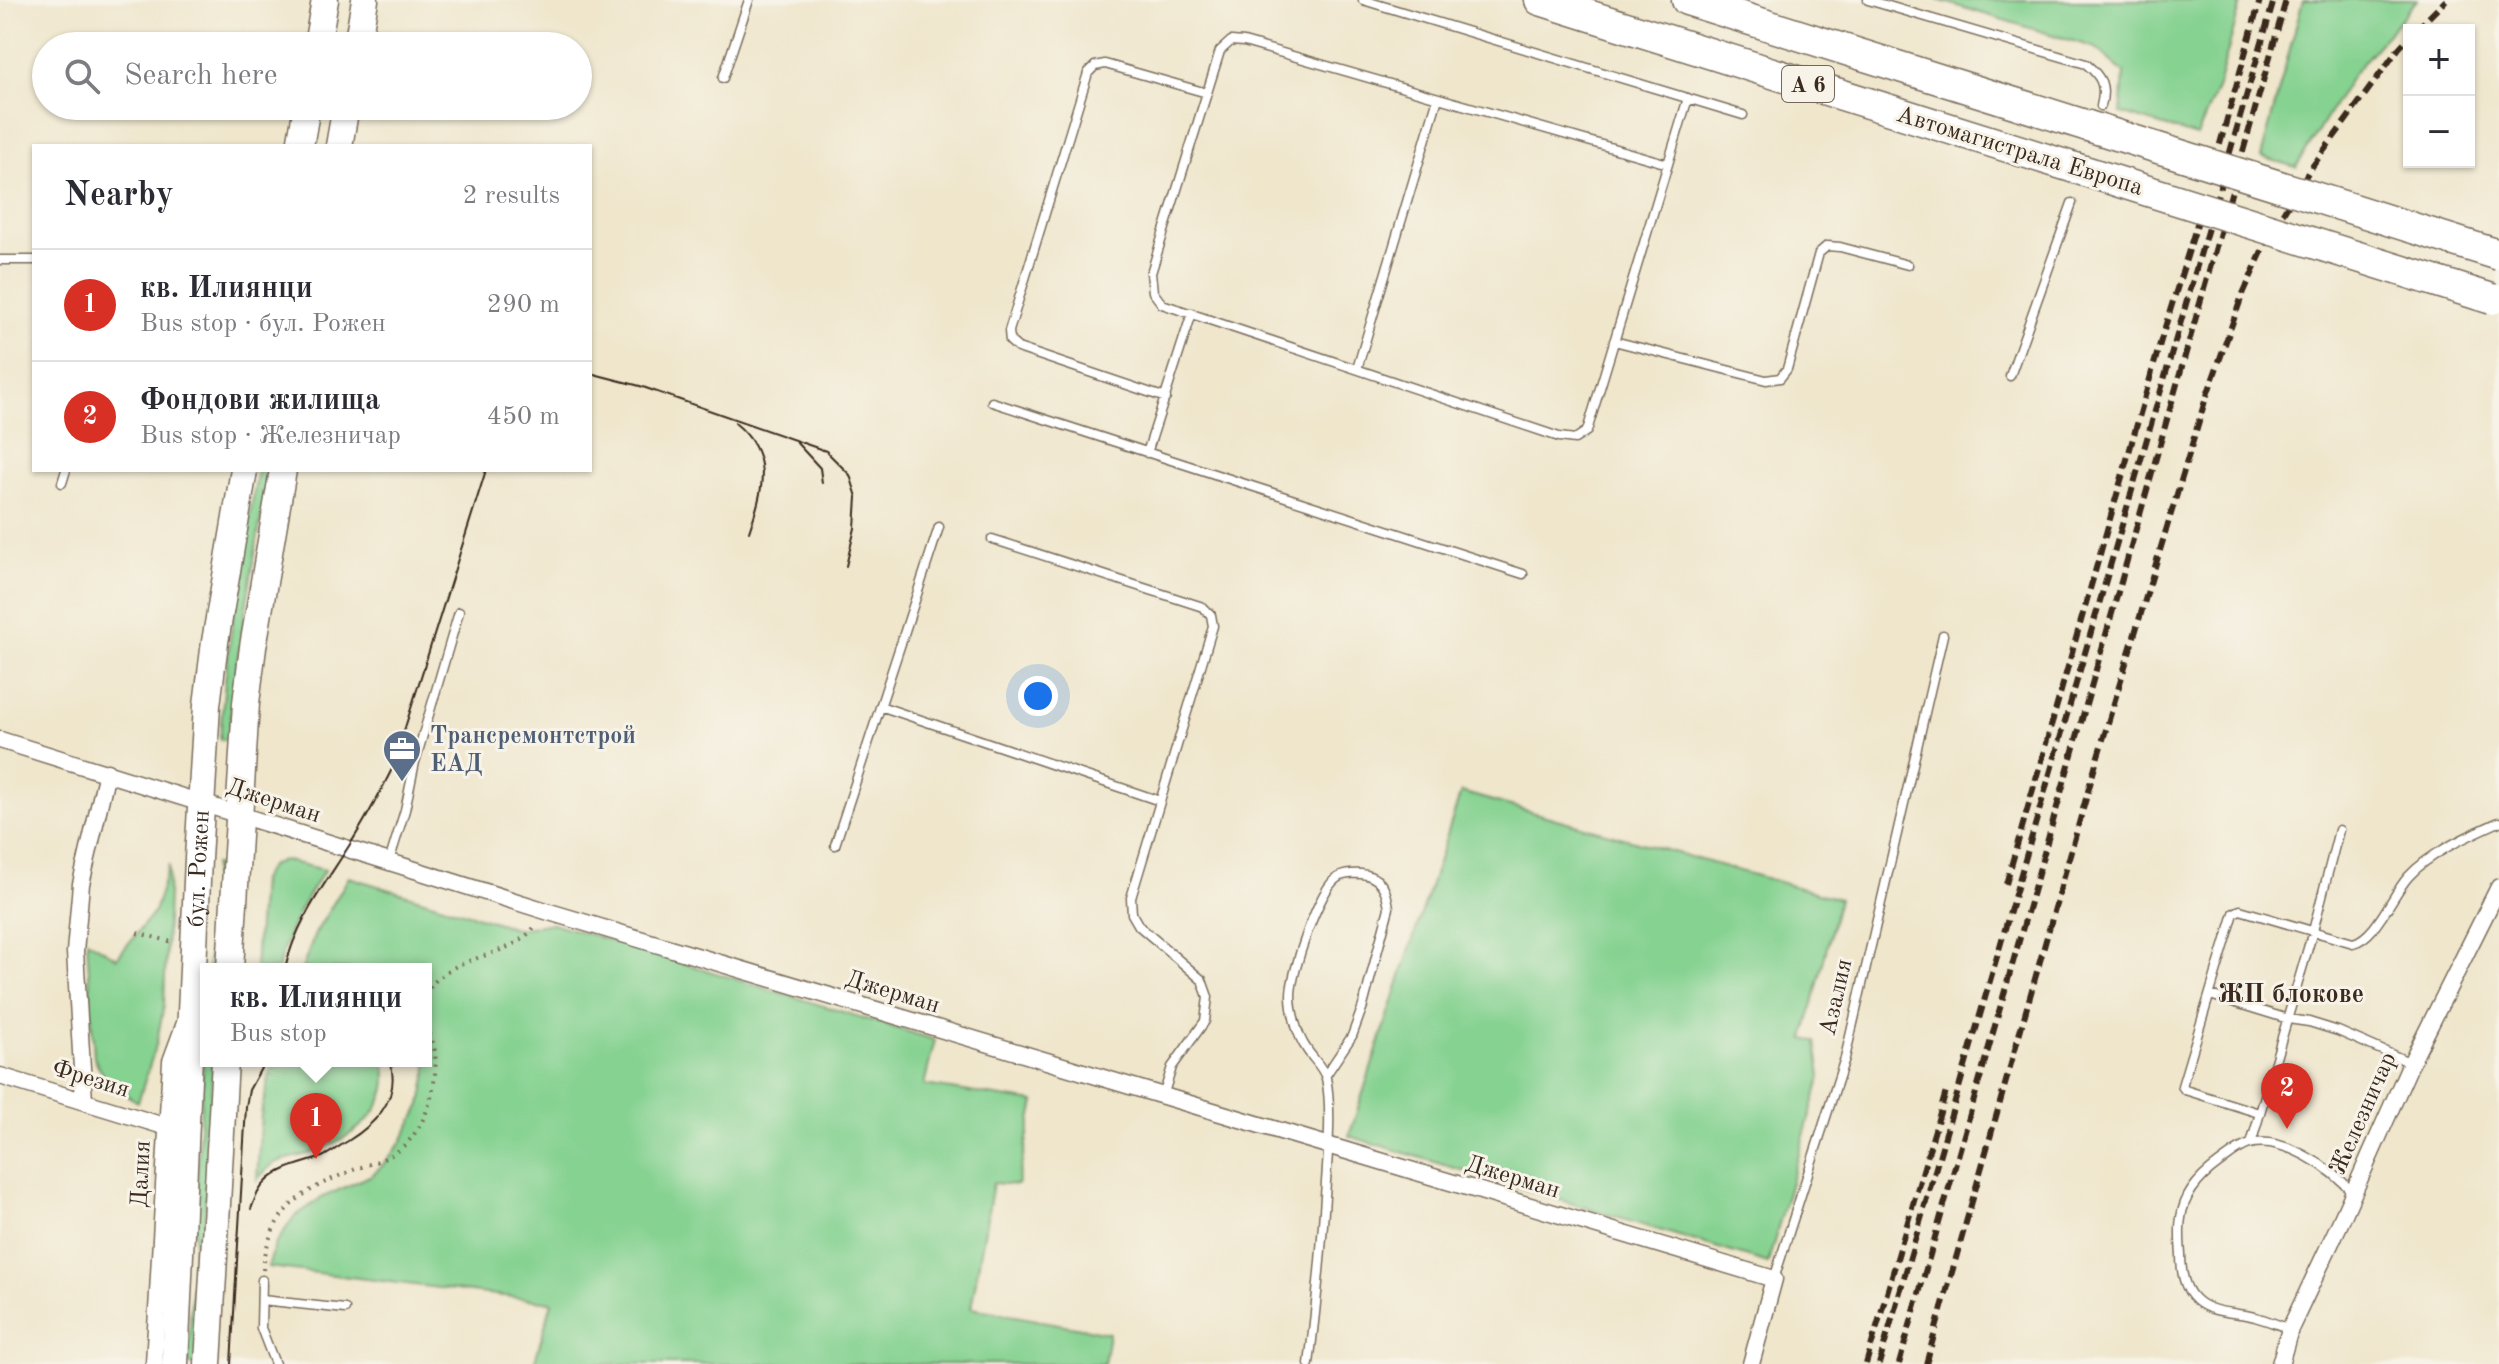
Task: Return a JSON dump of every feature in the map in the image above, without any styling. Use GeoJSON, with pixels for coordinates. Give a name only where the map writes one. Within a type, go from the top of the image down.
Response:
{"type":"FeatureCollection","features":[{"type":"Feature","properties":{"kind":"highway","name":"Автомагистрала Европа"},"geometry":{"type":"LineString","coordinates":[[1540,0],[2496,300]]}},
{"type":"Feature","properties":{"kind":"highway","name":"Автомагистрала Европа"},"geometry":{"type":"LineString","coordinates":[[1687,0],[2094,116],[2499,255]]}},
{"type":"Feature","properties":{"kind":"main road"},"geometry":{"type":"LineString","coordinates":[[319,32],[325,0]]}},
{"type":"Feature","properties":{"kind":"main road"},"geometry":{"type":"LineString","coordinates":[[359,32],[365,0]]}},
{"type":"Feature","properties":{"kind":"main road"},"geometry":{"type":"LineString","coordinates":[[300,144],[305,120]]}},
{"type":"Feature","properties":{"kind":"main road"},"geometry":{"type":"LineString","coordinates":[[339,144],[344,120]]}},
{"type":"Feature","properties":{"kind":"main road","name":"бул. Рожен"},"geometry":{"type":"LineString","coordinates":[[175,1364],[207,705],[244,472]]}},
{"type":"Feature","properties":{"kind":"main road","name":"бул. Рожен"},"geometry":{"type":"LineString","coordinates":[[230,963],[238,814],[253,647],[283,472]]}},
{"type":"Feature","properties":{"kind":"main road"},"geometry":{"type":"LineString","coordinates":[[208,1364],[225,1067]]}},
{"type":"Feature","properties":{"kind":"street","name":"Джерман"},"geometry":{"type":"LineString","coordinates":[[0,740],[546,911],[1774,1279]]}},
{"type":"Feature","properties":{"kind":"street"},"geometry":{"type":"LineString","coordinates":[[84,1101],[75,952],[81,884],[107,772]]}},
{"type":"Feature","properties":{"kind":"street","name":"Железничар"},"geometry":{"type":"LineString","coordinates":[[2280,1364],[2290,1329],[2411,1063],[2499,887]]}},
{"type":"Feature","properties":{"kind":"street","name":"Далия"},"geometry":{"type":"LineString","coordinates":[[154,1364],[171,1061],[193,991]]}},
{"type":"Feature","properties":{"kind":"street","name":"Фрезия"},"geometry":{"type":"LineString","coordinates":[[0,1076],[167,1127]]}},
{"type":"Feature","properties":{"kind":"street","name":"Азалия"},"geometry":{"type":"LineString","coordinates":[[1751,1364],[1774,1279]]}},
{"type":"Feature","properties":{"kind":"lane"},"geometry":{"type":"LineString","coordinates":[[723,78],[749,0]]}},
{"type":"Feature","properties":{"kind":"lane"},"geometry":{"type":"LineString","coordinates":[[1363,0],[1743,115]]}},
{"type":"Feature","properties":{"kind":"lane"},"geometry":{"type":"LineString","coordinates":[[1868,0],[2086,64],[2103,81],[2104,93],[2094,116]]}},
{"type":"Feature","properties":{"kind":"lane"},"geometry":{"type":"LineString","coordinates":[[1668,164],[1244,42],[1231,41],[1220,51],[1151,273],[1153,292],[1162,304],[1559,437],[1575,439],[1587,431],[1614,341],[1668,164],[1688,98]]}},
{"type":"Feature","properties":{"kind":"lane"},"geometry":{"type":"LineString","coordinates":[[1166,398],[1018,348],[1010,341],[1009,331],[1088,73],[1095,66],[1105,64],[1207,93]]}},
{"type":"Feature","properties":{"kind":"lane"},"geometry":{"type":"LineString","coordinates":[[1357,369],[1438,98]]}},
{"type":"Feature","properties":{"kind":"lane"},"geometry":{"type":"LineString","coordinates":[[2010,376],[2072,203]]}},
{"type":"Feature","properties":{"kind":"lane"},"geometry":{"type":"LineString","coordinates":[[1614,341],[1766,380],[1780,378],[1787,369],[1819,253],[1827,246],[1840,247],[1908,265]]}},
{"type":"Feature","properties":{"kind":"lane"},"geometry":{"type":"LineString","coordinates":[[0,260],[32,260]]}},
{"type":"Feature","properties":{"kind":"lane"},"geometry":{"type":"LineString","coordinates":[[1147,453],[1192,313]]}},
{"type":"Feature","properties":{"kind":"lane"},"geometry":{"type":"LineString","coordinates":[[992,402],[1523,574]]}},
{"type":"Feature","properties":{"kind":"lane"},"geometry":{"type":"LineString","coordinates":[[62,483],[65,472]]}},
{"type":"Feature","properties":{"kind":"lane"},"geometry":{"type":"LineString","coordinates":[[835,845],[939,527]]}},
{"type":"Feature","properties":{"kind":"lane"},"geometry":{"type":"LineString","coordinates":[[992,539],[1203,607],[1211,615],[1213,626],[1131,898],[1132,914],[1139,926],[1202,980],[1208,997],[1205,1021],[1172,1067],[1163,1097]]}},
{"type":"Feature","properties":{"kind":"lane"},"geometry":{"type":"LineString","coordinates":[[389,863],[459,612]]}},
{"type":"Feature","properties":{"kind":"lane","name":"Азалия"},"geometry":{"type":"LineString","coordinates":[[1774,1279],[1845,1058],[1943,635]]}},
{"type":"Feature","properties":{"kind":"lane"},"geometry":{"type":"LineString","coordinates":[[880,706],[1160,801]]}},
{"type":"Feature","properties":{"kind":"lane"},"geometry":{"type":"LineString","coordinates":[[2259,1113],[2185,1090],[2181,1081],[2236,910],[2353,943],[2361,941],[2370,933],[2409,876],[2438,854],[2499,822]]}},
{"type":"Feature","properties":{"kind":"lane"},"geometry":{"type":"LineString","coordinates":[[2251,1144],[2339,830]]}},
{"type":"Feature","properties":{"kind":"lane"},"geometry":{"type":"LineString","coordinates":[[1309,1364],[1319,1288],[1328,1146],[1326,1075],[1352,1036],[1389,908],[1387,893],[1381,883],[1366,875],[1338,877],[1327,886],[1298,957],[1291,996],[1297,1028],[1304,1046],[1326,1075]]}},
{"type":"Feature","properties":{"kind":"lane"},"geometry":{"type":"LineString","coordinates":[[2210,995],[2338,1031],[2411,1063]]}},
{"type":"Feature","properties":{"kind":"lane"},"geometry":{"type":"LineString","coordinates":[[2290,1329],[2258,1317],[2207,1307],[2190,1292],[2181,1268],[2181,1217],[2190,1192],[2207,1171],[2251,1144],[2285,1147],[2317,1162],[2342,1179],[2353,1193]]}},
{"type":"Feature","properties":{"kind":"lane"},"geometry":{"type":"LineString","coordinates":[[262,1280],[261,1328],[275,1364]]}},
{"type":"Feature","properties":{"kind":"lane"},"geometry":{"type":"LineString","coordinates":[[262,1300],[345,1309]]}},
{"type":"Feature","properties":{"kind":"path"},"geometry":{"type":"LineString","coordinates":[[432,983],[451,967],[498,951],[528,935],[546,911]]}},
{"type":"Feature","properties":{"kind":"path"},"geometry":{"type":"LineString","coordinates":[[137,933],[173,942]]}},
{"type":"Feature","properties":{"kind":"path"},"geometry":{"type":"LineString","coordinates":[[262,1280],[264,1257],[283,1211],[320,1183],[397,1151],[416,1132],[432,1094],[435,1069],[432,1042]]}},
{"type":"Feature","properties":{"kind":"green space"},"geometry":{"type":"Polygon","coordinates":[[[1938,0],[2242,0],[2218,86],[2197,136],[2121,113],[2124,73],[2096,48],[1938,0]]]}},
{"type":"Feature","properties":{"kind":"green space"},"geometry":{"type":"Polygon","coordinates":[[[2303,0],[2417,0],[2353,74],[2296,167],[2261,157],[2303,0]]]}},
{"type":"Feature","properties":{"kind":"green space"},"geometry":{"type":"Polygon","coordinates":[[[258,472],[269,472],[233,685],[229,740],[220,739],[230,637],[258,472]]]}},
{"type":"Feature","properties":{"kind":"green space"},"geometry":{"type":"Polygon","coordinates":[[[1461,792],[1839,899],[1804,1039],[1816,1041],[1821,1076],[1768,1263],[1349,1136],[1461,792]]]}},
{"type":"Feature","properties":{"kind":"green space"},"geometry":{"type":"Polygon","coordinates":[[[282,860],[325,870],[296,917],[280,963],[255,963],[261,880],[270,866],[282,860]]]}},
{"type":"Feature","properties":{"kind":"green space"},"geometry":{"type":"Polygon","coordinates":[[[169,865],[164,1006],[156,1045],[138,1102],[112,1084],[94,1057],[87,940],[117,958],[154,912],[169,865]]]}},
{"type":"Feature","properties":{"kind":"green space"},"geometry":{"type":"Polygon","coordinates":[[[214,865],[224,866],[218,963],[208,963],[214,865]]]}},
{"type":"Feature","properties":{"kind":"green space"},"geometry":{"type":"Polygon","coordinates":[[[349,877],[518,929],[552,923],[935,1040],[924,1085],[1035,1102],[1017,1185],[993,1183],[971,1308],[1109,1333],[1104,1364],[534,1364],[552,1302],[268,1267],[275,1245],[294,1217],[323,1197],[372,1175],[386,1162],[402,1141],[421,1105],[427,1067],[432,1067],[432,963],[304,963],[315,934],[349,877]]]}},
{"type":"Feature","properties":{"kind":"green space"},"geometry":{"type":"Polygon","coordinates":[[[203,1067],[213,1067],[197,1364],[188,1364],[203,1067]]]}},
{"type":"Feature","properties":{"kind":"green space"},"geometry":{"type":"Polygon","coordinates":[[[385,1067],[386,1078],[377,1108],[355,1130],[326,1147],[275,1163],[257,1180],[261,1114],[271,1068],[385,1067]]]}},
{"type":"Feature","properties":{"kind":"tram line"},"geometry":{"type":"LineString","coordinates":[[592,374],[640,386],[826,451],[850,475],[857,497],[855,528],[846,566]]}},
{"type":"Feature","properties":{"kind":"tram line"},"geometry":{"type":"LineString","coordinates":[[735,423],[756,448],[762,474],[749,532]]}},
{"type":"Feature","properties":{"kind":"tram line"},"geometry":{"type":"LineString","coordinates":[[796,442],[820,468],[822,483]]}},
{"type":"Feature","properties":{"kind":"tram line"},"geometry":{"type":"LineString","coordinates":[[287,963],[302,922],[365,820],[392,769],[485,472]]}},
{"type":"Feature","properties":{"kind":"tram line"},"geometry":{"type":"LineString","coordinates":[[231,1364],[246,1107],[249,1090],[262,1067]]}},
{"type":"Feature","properties":{"kind":"tram line"},"geometry":{"type":"LineString","coordinates":[[251,1209],[257,1194],[272,1177],[285,1169],[325,1155],[359,1134],[377,1118],[389,1098],[391,1067]]}},
{"type":"Feature","properties":{"kind":"railway"},"geometry":{"type":"LineString","coordinates":[[2215,162],[2260,0]]}},
{"type":"Feature","properties":{"kind":"railway"},"geometry":{"type":"LineString","coordinates":[[1879,1364],[2274,0]]}},
{"type":"Feature","properties":{"kind":"railway"},"geometry":{"type":"LineString","coordinates":[[1899,1364],[2286,0]]}},
{"type":"Feature","properties":{"kind":"railway"},"geometry":{"type":"LineString","coordinates":[[2422,24],[2446,0]]}},
{"type":"Feature","properties":{"kind":"railway"},"geometry":{"type":"LineString","coordinates":[[1926,1364],[2098,756],[2205,401],[2242,296],[2270,234],[2309,171],[2403,44]]}},
{"type":"Feature","properties":{"kind":"railway"},"geometry":{"type":"LineString","coordinates":[[2006,884],[2161,340],[2202,208]]}},
{"type":"Feature","properties":{"kind":"railway"},"geometry":{"type":"LineString","coordinates":[[1866,1364],[1946,1092]]}},
{"type":"Feature","properties":{"kind":"place","name":"Трансремонтстрой ЕАД"},"geometry":{"type":"Point","coordinates":[402,783]}},
{"type":"Feature","properties":{"kind":"place","name":"Фондови жилища"},"geometry":{"type":"Point","coordinates":[2287,1129]}},
{"type":"Feature","properties":{"kind":"place","name":"кв. Илиянци"},"geometry":{"type":"Point","coordinates":[316,1159]}},
{"type":"Feature","properties":{"kind":"district","name":"ЖП блокове"},"geometry":{"type":"Point","coordinates":[2291,993]}}]}
